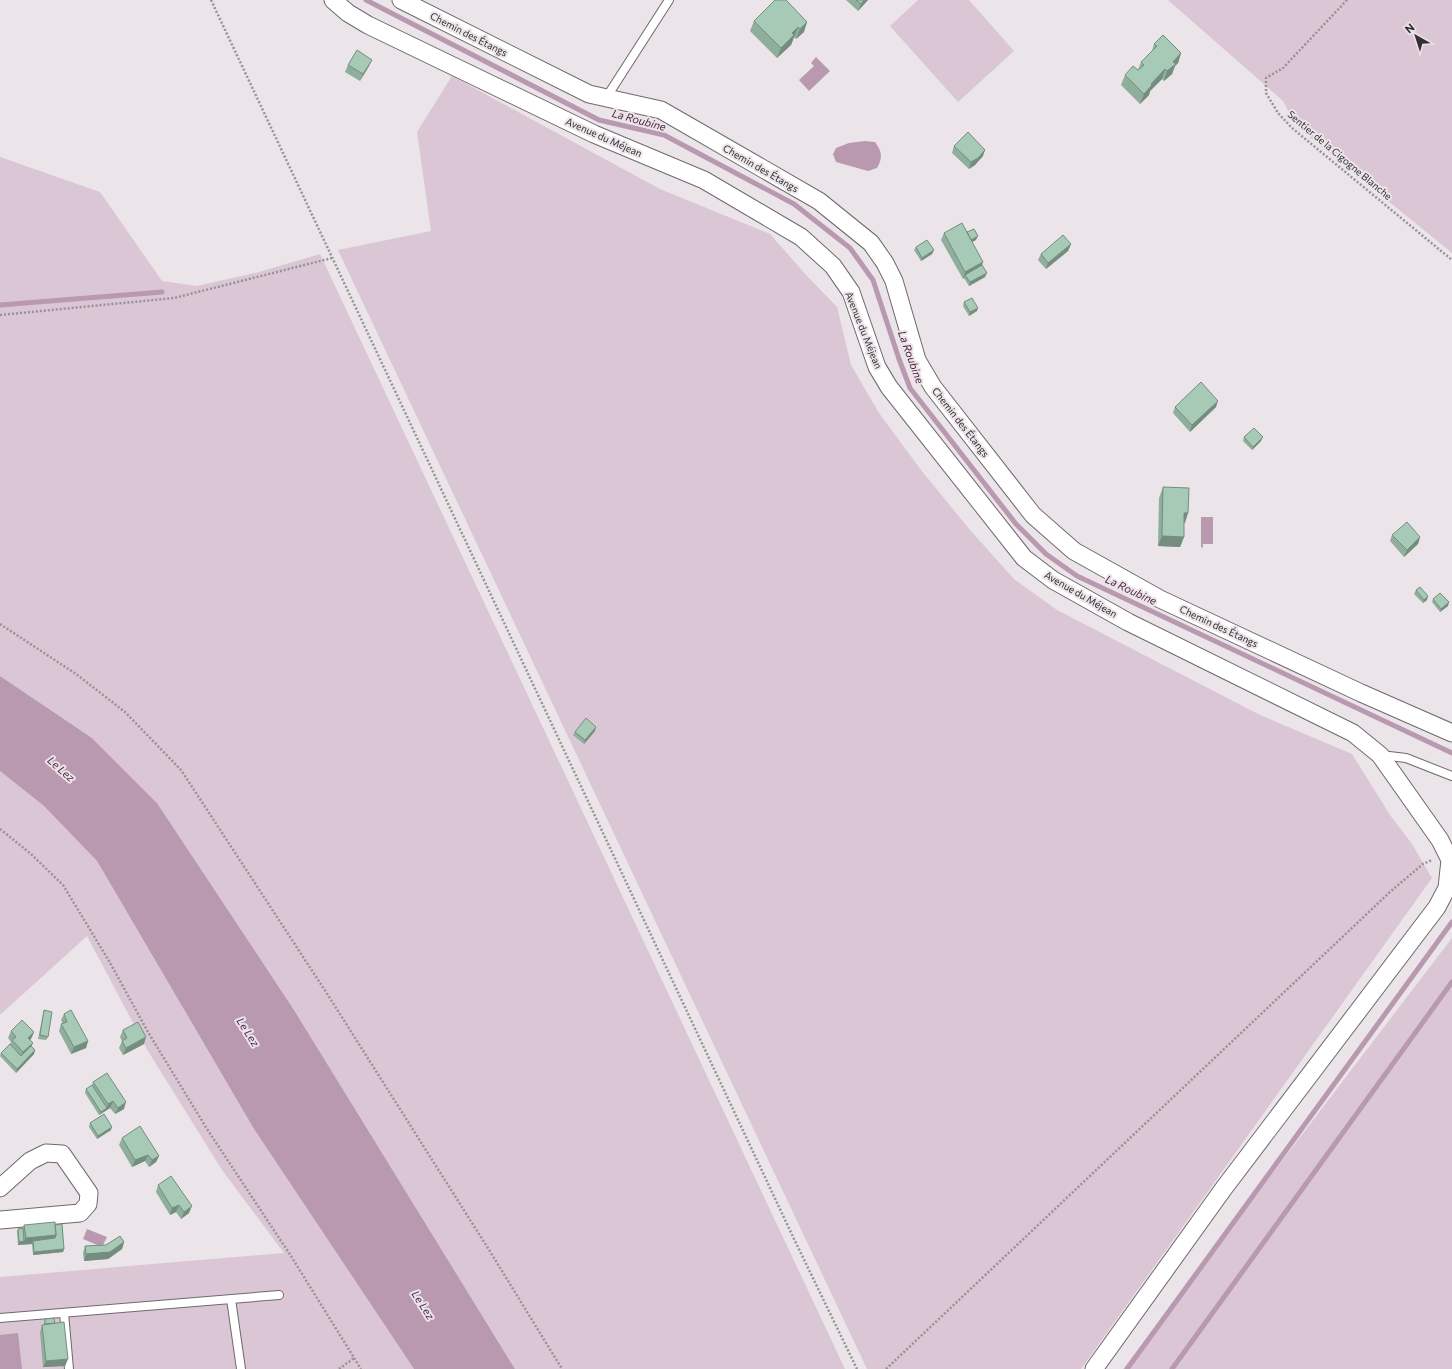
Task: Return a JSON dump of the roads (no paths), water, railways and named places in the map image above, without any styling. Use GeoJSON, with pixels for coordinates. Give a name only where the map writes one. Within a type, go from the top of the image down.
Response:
{"type":"FeatureCollection","features":[{"type":"Feature","properties":{"kind":"street","name":"Avenue du Méjean"},"geometry":{"type":"LineString","coordinates":[[333,0],[368,26],[594,134],[704,180],[801,237],[833,266],[851,292],[877,366],[889,387],[1024,558],[1053,580],[1128,622],[1353,733],[1380,755],[1440,840],[1450,860],[1446,888],[1437,906],[1224,1188],[1094,1369]]}},
{"type":"Feature","properties":{"kind":"street","name":"Chemin des Étangs"},"geometry":{"type":"LineString","coordinates":[[401,0],[589,94],[661,110],[819,202],[871,243],[885,262],[894,282],[917,360],[933,387],[1033,516],[1074,551],[1160,599],[1361,693],[1452,732]]}},
{"type":"Feature","properties":{"kind":"street"},"geometry":{"type":"LineString","coordinates":[[0,1188],[30,1161],[46,1153],[62,1154],[89,1193],[88,1204],[80,1213],[0,1220]]}},
{"type":"Feature","properties":{"kind":"lane"},"geometry":{"type":"LineString","coordinates":[[606,98],[669,0]]}},
{"type":"Feature","properties":{"kind":"lane"},"geometry":{"type":"LineString","coordinates":[[1380,755],[1406,758],[1452,776]]}},
{"type":"Feature","properties":{"kind":"lane"},"geometry":{"type":"LineString","coordinates":[[0,1318],[279,1295]]}},
{"type":"Feature","properties":{"kind":"lane"},"geometry":{"type":"LineString","coordinates":[[232,1299],[241,1369]]}},
{"type":"Feature","properties":{"kind":"lane"},"geometry":{"type":"LineString","coordinates":[[64,1312],[69,1369]]}},
{"type":"Feature","properties":{"kind":"water"},"geometry":{"type":"Polygon","coordinates":[[[816,57],[830,71],[809,91],[799,80],[814,66],[811,63],[816,57]]]}},
{"type":"Feature","properties":{"kind":"water"},"geometry":{"type":"Polygon","coordinates":[[[865,141],[875,142],[879,148],[881,158],[877,168],[868,171],[836,162],[833,154],[836,148],[849,143],[865,141]]]}},
{"type":"Feature","properties":{"kind":"water"},"geometry":{"type":"Polygon","coordinates":[[[1201,517],[1213,517],[1213,544],[1203,544],[1203,548],[1201,547],[1201,517]]]}},
{"type":"Feature","properties":{"kind":"water","name":"Le Lez"},"geometry":{"type":"Polygon","coordinates":[[[0,676],[92,738],[157,803],[294,1010],[515,1369],[414,1369],[254,1129],[97,861],[44,806],[0,771],[0,676]]]}},
{"type":"Feature","properties":{"kind":"water"},"geometry":{"type":"Polygon","coordinates":[[[87,1229],[107,1237],[102,1247],[83,1239],[87,1229]]]}},
{"type":"Feature","properties":{"kind":"water"},"geometry":{"type":"Polygon","coordinates":[[[18,1333],[22,1369],[0,1369],[0,1335],[18,1333]]]}},
{"type":"Feature","properties":{"kind":"waterway","name":"La Roubine"},"geometry":{"type":"LineString","coordinates":[[366,0],[599,120],[664,135],[794,204],[850,248],[873,280],[910,388],[1016,524],[1046,554],[1077,576],[1452,753]]}},
{"type":"Feature","properties":{"kind":"waterway"},"geometry":{"type":"LineString","coordinates":[[0,305],[162,292]]}},
{"type":"Feature","properties":{"kind":"waterway"},"geometry":{"type":"LineString","coordinates":[[1127,1369],[1452,922]]}},
{"type":"Feature","properties":{"kind":"waterway"},"geometry":{"type":"LineString","coordinates":[[1172,1369],[1452,982]]}}]}
